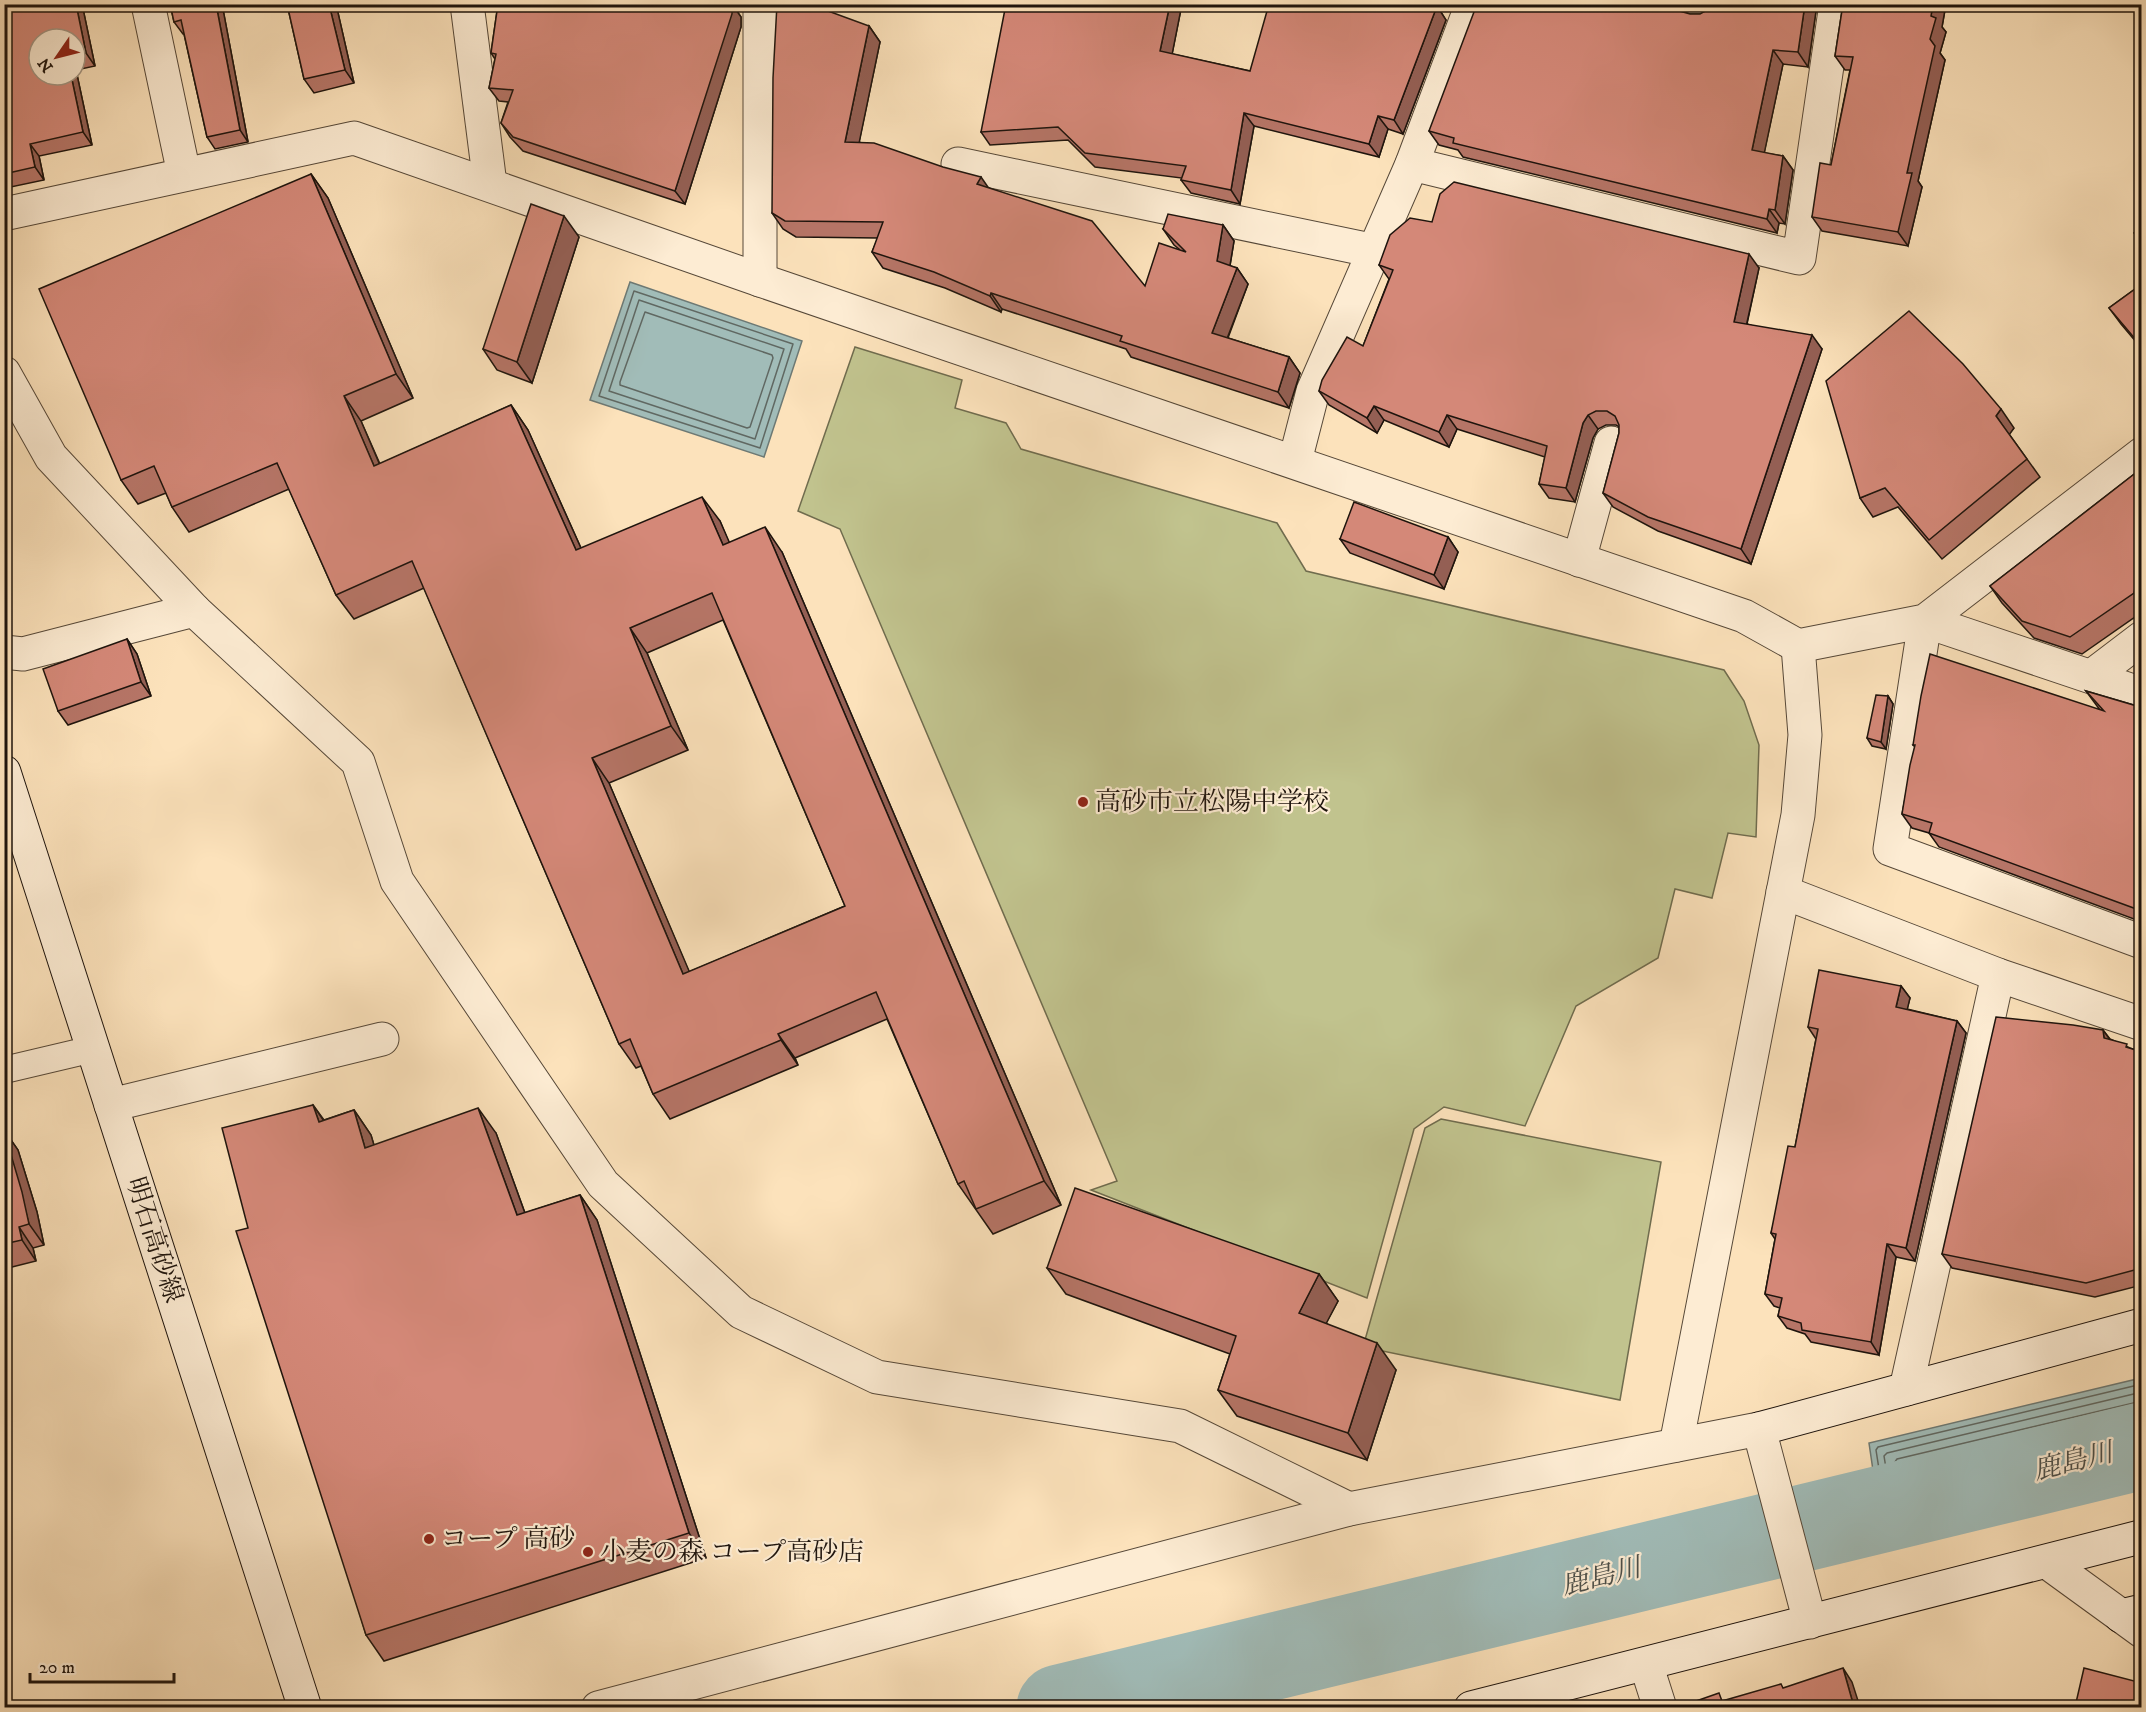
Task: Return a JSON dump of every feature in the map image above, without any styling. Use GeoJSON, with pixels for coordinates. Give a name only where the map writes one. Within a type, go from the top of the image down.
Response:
{"type":"FeatureCollection","features":[{"type":"Feature","properties":{"kind":"street"},"geometry":{"type":"LineString","coordinates":[[148,4],[184,174]]}},
{"type":"Feature","properties":{"kind":"street"},"geometry":{"type":"LineString","coordinates":[[467,4],[490,184]]}},
{"type":"Feature","properties":{"kind":"street"},"geometry":{"type":"LineString","coordinates":[[760,4],[760,280]]}},
{"type":"Feature","properties":{"kind":"street"},"geometry":{"type":"LineString","coordinates":[[1295,461],[1314,391],[1412,164],[1472,4]]}},
{"type":"Feature","properties":{"kind":"street"},"geometry":{"type":"LineString","coordinates":[[1412,164],[1799,258],[1836,4]]}},
{"type":"Feature","properties":{"kind":"street"},"geometry":{"type":"LineString","coordinates":[[4,214],[354,138],[760,280],[1744,616],[1798,646],[1925,621],[2142,454]]}},
{"type":"Feature","properties":{"kind":"street"},"geometry":{"type":"LineString","coordinates":[[958,164],[1375,251]]}},
{"type":"Feature","properties":{"kind":"street"},"geometry":{"type":"LineString","coordinates":[[4,373],[51,457],[194,610],[358,762],[397,881],[603,1184],[741,1312],[878,1377],[1180,1426],[1349,1509]]}},
{"type":"Feature","properties":{"kind":"street"},"geometry":{"type":"LineString","coordinates":[[1579,560],[1611,443]]}},
{"type":"Feature","properties":{"kind":"street"},"geometry":{"type":"LineString","coordinates":[[4,652],[23,654],[194,610]]}},
{"type":"Feature","properties":{"kind":"street"},"geometry":{"type":"LineString","coordinates":[[1925,621],[2142,694]]}},
{"type":"Feature","properties":{"kind":"street"},"geometry":{"type":"LineString","coordinates":[[1925,621],[1890,849],[2142,942]]}},
{"type":"Feature","properties":{"kind":"street"},"geometry":{"type":"LineString","coordinates":[[2092,676],[2142,638]]}},
{"type":"Feature","properties":{"kind":"street"},"geometry":{"type":"LineString","coordinates":[[1676,1445],[1798,815],[1805,735],[1798,646]]}},
{"type":"Feature","properties":{"kind":"street","name":"明石高砂線"},"geometry":{"type":"LineString","coordinates":[[4,772],[305,1707]]}},
{"type":"Feature","properties":{"kind":"street"},"geometry":{"type":"LineString","coordinates":[[1783,892],[1998,975],[2142,1024]]}},
{"type":"Feature","properties":{"kind":"street"},"geometry":{"type":"LineString","coordinates":[[1906,1389],[1998,975]]}},
{"type":"Feature","properties":{"kind":"street"},"geometry":{"type":"LineString","coordinates":[[111,1105],[382,1039]]}},
{"type":"Feature","properties":{"kind":"street"},"geometry":{"type":"LineString","coordinates":[[598,1707],[1349,1509],[1759,1429],[2142,1325]]}},
{"type":"Feature","properties":{"kind":"street"},"geometry":{"type":"LineString","coordinates":[[1759,1429],[1810,1623]]}},
{"type":"Feature","properties":{"kind":"street"},"geometry":{"type":"LineString","coordinates":[[1471,1707],[1810,1623],[2141,1537]]}},
{"type":"Feature","properties":{"kind":"street"},"geometry":{"type":"LineString","coordinates":[[2047,1562],[2135,1620]]}},
{"type":"Feature","properties":{"kind":"street"},"geometry":{"type":"LineString","coordinates":[[1646,1664],[1660,1707]]}},
{"type":"Feature","properties":{"kind":"lane"},"geometry":{"type":"LineString","coordinates":[[4,1070],[93,1049]]}},
{"type":"Feature","properties":{"kind":"green space"},"geometry":{"type":"Polygon","coordinates":[[[855,347],[962,380],[955,408],[1006,423],[1021,449],[1277,523],[1306,571],[1724,670],[1744,701],[1759,745],[1756,837],[1728,833],[1712,898],[1675,889],[1658,958],[1576,1006],[1525,1126],[1444,1107],[1414,1129],[1367,1298],[1091,1190],[1117,1181],[840,529],[798,511],[855,347]]]}},
{"type":"Feature","properties":{"kind":"green space"},"geometry":{"type":"Polygon","coordinates":[[[1441,1119],[1661,1162],[1620,1400],[1363,1347],[1425,1128],[1441,1119]]]}},
{"type":"Feature","properties":{"kind":"water"},"geometry":{"type":"Polygon","coordinates":[[[630,282],[802,341],[764,457],[590,400],[630,282]]]}},
{"type":"Feature","properties":{"kind":"water"},"geometry":{"type":"Polygon","coordinates":[[[2141,1378],[2141,1463],[1881,1525],[1869,1443],[2141,1378]]]}},
{"type":"Feature","properties":{"kind":"building"},"geometry":{"type":"Polygon","coordinates":[[[76,4],[81,27],[27,27],[27,87],[74,87],[83,132],[30,144],[35,167],[4,174],[4,6],[76,4]]]}},
{"type":"Feature","properties":{"kind":"building"},"geometry":{"type":"Polygon","coordinates":[[[170,4],[216,4],[240,130],[207,137],[181,20],[174,22],[170,4]]]}},
{"type":"Feature","properties":{"kind":"building"},"geometry":{"type":"Polygon","coordinates":[[[287,4],[329,4],[345,70],[304,79],[287,4]]]}},
{"type":"Feature","properties":{"kind":"building"},"geometry":{"type":"Polygon","coordinates":[[[498,4],[732,4],[732,14],[675,191],[513,137],[501,123],[513,90],[489,88],[496,54],[491,53],[498,4]]]}},
{"type":"Feature","properties":{"kind":"building"},"geometry":{"type":"Polygon","coordinates":[[[777,4],[809,4],[869,26],[845,142],[874,143],[943,167],[981,177],[977,184],[1092,221],[1145,286],[1159,243],[1186,252],[1163,229],[1168,214],[1223,225],[1217,261],[1237,268],[1212,333],[1289,357],[1278,392],[1120,341],[1122,336],[991,293],[990,296],[934,272],[872,252],[883,222],[785,221],[772,213],[773,78],[777,4]]]}},
{"type":"Feature","properties":{"kind":"building"},"geometry":{"type":"Polygon","coordinates":[[[1006,4],[1170,4],[1160,51],[1250,71],[1269,4],[1431,4],[1437,6],[1394,120],[1378,116],[1369,144],[1244,113],[1231,190],[1181,180],[1186,166],[1085,153],[1058,127],[981,132],[1006,4]]]}},
{"type":"Feature","properties":{"kind":"building"},"geometry":{"type":"Polygon","coordinates":[[[1477,4],[1663,4],[1690,14],[1700,14],[1709,9],[1711,4],[1805,4],[1798,52],[1773,50],[1752,150],[1783,156],[1775,210],[1769,209],[1767,219],[1453,143],[1454,138],[1429,131],[1477,4]]]}},
{"type":"Feature","properties":{"kind":"building"},"geometry":{"type":"Polygon","coordinates":[[[1843,4],[1933,4],[1931,16],[1936,18],[1930,39],[1935,46],[1907,173],[1912,173],[1898,232],[1812,217],[1820,163],[1831,165],[1853,57],[1835,56],[1843,4]]]}},
{"type":"Feature","properties":{"kind":"building"},"geometry":{"type":"Polygon","coordinates":[[[311,174],[396,374],[344,396],[374,466],[511,405],[576,550],[702,497],[723,545],[765,527],[1044,1181],[976,1209],[964,1181],[958,1184],[876,992],[778,1034],[781,1040],[653,1094],[630,1039],[619,1044],[412,561],[336,595],[277,463],[172,507],[154,466],[121,480],[39,289],[311,174]],[[712,593],[630,628],[671,726],[592,758],[683,974],[845,906],[712,593]]]}},
{"type":"Feature","properties":{"kind":"building"},"geometry":{"type":"Polygon","coordinates":[[[1454,182],[1749,254],[1734,322],[1812,335],[1741,549],[1648,517],[1603,493],[1619,433],[1619,425],[1615,416],[1607,411],[1596,411],[1588,415],[1583,423],[1566,488],[1539,484],[1547,446],[1447,415],[1439,432],[1374,406],[1367,418],[1319,391],[1322,380],[1347,337],[1363,346],[1393,270],[1379,265],[1390,235],[1410,218],[1432,222],[1440,194],[1454,182]]]}},
{"type":"Feature","properties":{"kind":"building"},"geometry":{"type":"Polygon","coordinates":[[[531,204],[564,216],[517,362],[483,349],[531,204]]]}},
{"type":"Feature","properties":{"kind":"building"},"geometry":{"type":"Polygon","coordinates":[[[2142,227],[2142,244],[2134,233],[2142,227]]]}},
{"type":"Feature","properties":{"kind":"building"},"geometry":{"type":"Polygon","coordinates":[[[2142,284],[2142,347],[2109,308],[2142,284]]]}},
{"type":"Feature","properties":{"kind":"building"},"geometry":{"type":"Polygon","coordinates":[[[1909,311],[1963,364],[2001,409],[1996,416],[2027,459],[1929,540],[1885,488],[1860,498],[1826,381],[1909,311]]]}},
{"type":"Feature","properties":{"kind":"building"},"geometry":{"type":"Polygon","coordinates":[[[2142,468],[2142,553],[2134,593],[2070,637],[2022,621],[1990,586],[2142,468]]]}},
{"type":"Feature","properties":{"kind":"building"},"geometry":{"type":"Polygon","coordinates":[[[1354,502],[1448,537],[1434,575],[1340,539],[1354,502]]]}},
{"type":"Feature","properties":{"kind":"building"},"geometry":{"type":"Polygon","coordinates":[[[127,639],[141,682],[58,711],[43,669],[127,639]]]}},
{"type":"Feature","properties":{"kind":"building"},"geometry":{"type":"Polygon","coordinates":[[[1930,654],[2104,711],[2086,691],[2137,706],[2139,702],[2142,703],[2142,913],[1929,833],[1932,823],[1902,814],[1930,654]]]}},
{"type":"Feature","properties":{"kind":"building"},"geometry":{"type":"Polygon","coordinates":[[[1876,695],[1888,696],[1881,742],[1867,738],[1876,695]]]}},
{"type":"Feature","properties":{"kind":"building"},"geometry":{"type":"Polygon","coordinates":[[[1819,970],[1901,986],[1896,1007],[1957,1021],[1906,1248],[1887,1244],[1871,1342],[1802,1330],[1801,1323],[1778,1316],[1782,1298],[1765,1294],[1776,1234],[1771,1233],[1788,1146],[1795,1147],[1818,1029],[1808,1027],[1819,970]]]}},
{"type":"Feature","properties":{"kind":"building"},"geometry":{"type":"Polygon","coordinates":[[[1996,1017],[2103,1030],[2104,1038],[2127,1044],[2126,1047],[2142,1052],[2142,1268],[2086,1283],[1942,1254],[1996,1017]]]}},
{"type":"Feature","properties":{"kind":"building"},"geometry":{"type":"Polygon","coordinates":[[[313,1105],[319,1122],[354,1110],[365,1148],[478,1108],[517,1215],[580,1195],[689,1533],[366,1635],[236,1231],[248,1228],[222,1128],[313,1105]]]}},
{"type":"Feature","properties":{"kind":"building"},"geometry":{"type":"Polygon","coordinates":[[[4,1131],[29,1224],[19,1227],[22,1240],[4,1244],[4,1131]]]}},
{"type":"Feature","properties":{"kind":"building"},"geometry":{"type":"Polygon","coordinates":[[[1075,1188],[1319,1274],[1299,1313],[1377,1343],[1348,1433],[1218,1390],[1236,1336],[1047,1268],[1075,1188]]]}},
{"type":"Feature","properties":{"kind":"building"},"geometry":{"type":"Polygon","coordinates":[[[1843,1668],[1854,1707],[1679,1707],[1719,1693],[1722,1701],[1781,1684],[1783,1688],[1843,1668]]]}},
{"type":"Feature","properties":{"kind":"building"},"geometry":{"type":"Polygon","coordinates":[[[2084,1668],[2142,1683],[2142,1707],[2075,1707],[2084,1668]]]}},
{"type":"Feature","properties":{"kind":"waterway","name":"鹿島川"},"geometry":{"type":"LineString","coordinates":[[1060,1708],[2142,1446]]}},
{"type":"Feature","properties":{"kind":"place","name":"高砂市立松陽中学校"},"geometry":{"type":"Point","coordinates":[1083,802]}},
{"type":"Feature","properties":{"kind":"place","name":"コープ 高砂"},"geometry":{"type":"Point","coordinates":[429,1539]}},
{"type":"Feature","properties":{"kind":"place","name":"小麦の森 コープ高砂店"},"geometry":{"type":"Point","coordinates":[588,1552]}}]}
